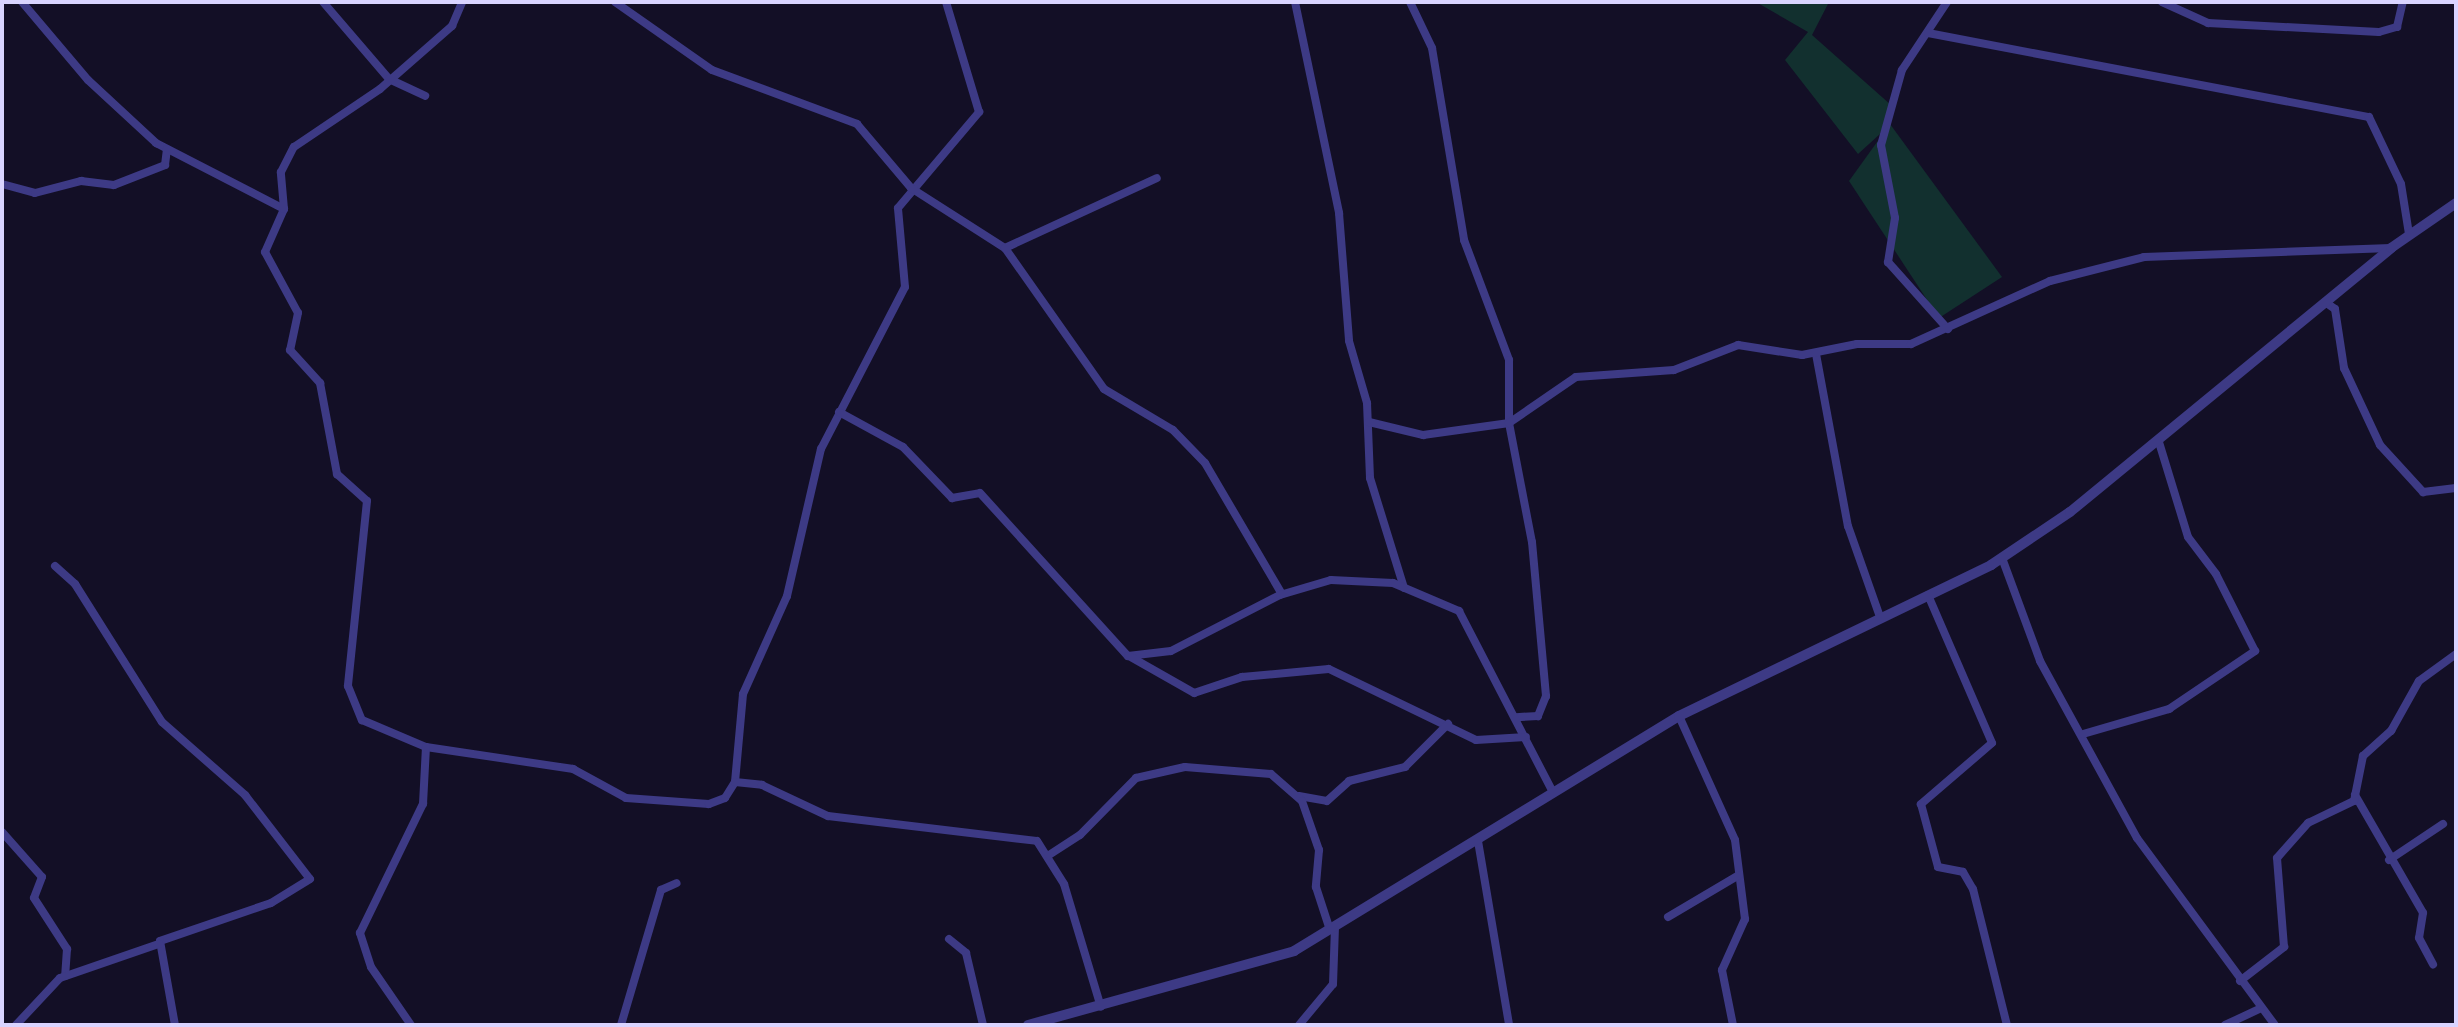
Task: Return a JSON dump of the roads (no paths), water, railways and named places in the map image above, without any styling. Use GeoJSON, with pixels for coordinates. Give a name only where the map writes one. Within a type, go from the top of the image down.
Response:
{"type":"FeatureCollection","features":[{"type":"Feature","properties":{"kind":"street"},"geometry":{"type":"LineString","coordinates":[[22,2],[88,80],[167,149],[284,209]]}},
{"type":"Feature","properties":{"kind":"street"},"geometry":{"type":"LineString","coordinates":[[323,2],[389,78],[425,96]]}},
{"type":"Feature","properties":{"kind":"street"},"geometry":{"type":"LineString","coordinates":[[462,2],[452,26],[389,78],[291,151],[281,172],[284,209],[265,252],[298,313],[290,350],[320,383],[337,474],[367,501],[350,697],[362,720],[426,747],[573,769],[638,800],[716,804],[735,782],[743,694],[787,596],[813,474],[839,412],[905,287],[897,216],[911,188],[979,112],[946,2]]}},
{"type":"Feature","properties":{"kind":"street"},"geometry":{"type":"LineString","coordinates":[[615,2],[712,70],[857,124],[911,188],[1005,248],[1104,389],[1173,430],[1205,463],[1270,585],[1286,594]]}},
{"type":"Feature","properties":{"kind":"street"},"geometry":{"type":"LineString","coordinates":[[1295,2],[1339,213],[1349,341],[1369,422],[1370,478],[1404,588]]}},
{"type":"Feature","properties":{"kind":"street"},"geometry":{"type":"LineString","coordinates":[[1410,2],[1432,48],[1464,240],[1509,360],[1509,423],[1532,542],[1546,696],[1538,716],[1516,717]]}},
{"type":"Feature","properties":{"kind":"street"},"geometry":{"type":"LineString","coordinates":[[1947,2],[1902,70],[1882,137],[1895,223],[1886,253],[1948,329]]}},
{"type":"Feature","properties":{"kind":"street"},"geometry":{"type":"LineString","coordinates":[[2162,2],[2208,23],[2379,32],[2397,27],[2403,2]]}},
{"type":"Feature","properties":{"kind":"street"},"geometry":{"type":"LineString","coordinates":[[1928,33],[2369,117],[2401,184],[2409,234]]}},
{"type":"Feature","properties":{"kind":"street"},"geometry":{"type":"LineString","coordinates":[[2,184],[35,193],[81,181],[114,185],[165,165],[167,149]]}},
{"type":"Feature","properties":{"kind":"street"},"geometry":{"type":"LineString","coordinates":[[1005,248],[1157,178]]}},
{"type":"Feature","properties":{"kind":"street"},"geometry":{"type":"LineString","coordinates":[[1028,1025],[1246,969],[1332,929],[1679,716],[2002,558],[2158,439],[2391,248],[2456,203]]}},
{"type":"Feature","properties":{"kind":"street"},"geometry":{"type":"LineString","coordinates":[[1369,422],[1423,435],[1509,423],[1588,374],[1674,370],[1745,344],[1816,354],[1857,344],[1911,344],[2050,281],[2144,257],[2391,248]]}},
{"type":"Feature","properties":{"kind":"street"},"geometry":{"type":"LineString","coordinates":[[2325,302],[2335,309],[2344,368],[2380,445],[2426,494],[2456,488]]}},
{"type":"Feature","properties":{"kind":"street"},"geometry":{"type":"LineString","coordinates":[[1816,354],[1848,526],[1880,617]]}},
{"type":"Feature","properties":{"kind":"street"},"geometry":{"type":"LineString","coordinates":[[839,412],[903,447],[952,498],[980,493],[1128,656],[1194,693],[1242,677],[1329,669],[1476,740],[1526,737]]}},
{"type":"Feature","properties":{"kind":"street"},"geometry":{"type":"LineString","coordinates":[[2083,734],[2169,709],[2255,651],[2177,513],[2158,439]]}},
{"type":"Feature","properties":{"kind":"street"},"geometry":{"type":"LineString","coordinates":[[2002,558],[2040,661],[2151,860],[2275,1025]]}},
{"type":"Feature","properties":{"kind":"street"},"geometry":{"type":"LineString","coordinates":[[16,1025],[65,976],[271,903],[310,878],[245,795],[162,722],[75,584],[55,566]]}},
{"type":"Feature","properties":{"kind":"street"},"geometry":{"type":"LineString","coordinates":[[1128,656],[1171,651],[1286,594],[1348,579],[1404,588],[1467,619],[1553,792]]}},
{"type":"Feature","properties":{"kind":"street"},"geometry":{"type":"LineString","coordinates":[[1928,595],[1992,743],[1921,804],[1938,867],[1963,872],[1973,889],[2007,1025]]}},
{"type":"Feature","properties":{"kind":"street"},"geometry":{"type":"LineString","coordinates":[[2240,981],[2284,947],[2275,862],[2308,823],[2351,805],[2365,752],[2391,731],[2419,681],[2456,654]]}},
{"type":"Feature","properties":{"kind":"street"},"geometry":{"type":"LineString","coordinates":[[1679,716],[1730,824],[1739,875],[1745,924],[1722,970],[1733,1025]]}},
{"type":"Feature","properties":{"kind":"street"},"geometry":{"type":"LineString","coordinates":[[1049,855],[1080,835],[1131,780],[1174,768],[1271,774],[1299,796],[1327,801],[1344,783],[1405,767],[1448,724]]}},
{"type":"Feature","properties":{"kind":"street"},"geometry":{"type":"LineString","coordinates":[[411,1025],[371,967],[360,933],[423,804],[426,747]]}},
{"type":"Feature","properties":{"kind":"street"},"geometry":{"type":"LineString","coordinates":[[735,782],[762,785],[828,816],[1024,837],[1049,855],[1101,1007]]}},
{"type":"Feature","properties":{"kind":"street"},"geometry":{"type":"LineString","coordinates":[[2354,792],[2389,860],[2423,913],[2419,938],[2433,964]]}},
{"type":"Feature","properties":{"kind":"street"},"geometry":{"type":"LineString","coordinates":[[1299,796],[1319,850],[1317,891],[1332,929],[1333,984],[1299,1025]]}},
{"type":"Feature","properties":{"kind":"street"},"geometry":{"type":"LineString","coordinates":[[2389,860],[2443,824]]}},
{"type":"Feature","properties":{"kind":"street"},"geometry":{"type":"LineString","coordinates":[[2,832],[42,877],[34,898],[67,949],[65,976]]}},
{"type":"Feature","properties":{"kind":"street"},"geometry":{"type":"LineString","coordinates":[[1478,841],[1509,1025]]}},
{"type":"Feature","properties":{"kind":"street"},"geometry":{"type":"LineString","coordinates":[[1668,917],[1739,875]]}},
{"type":"Feature","properties":{"kind":"street"},"geometry":{"type":"LineString","coordinates":[[621,1025],[661,890],[677,883]]}},
{"type":"Feature","properties":{"kind":"street"},"geometry":{"type":"LineString","coordinates":[[949,939],[966,953],[983,1025]]}},
{"type":"Feature","properties":{"kind":"street"},"geometry":{"type":"LineString","coordinates":[[159,944],[175,1025]]}},
{"type":"Feature","properties":{"kind":"street"},"geometry":{"type":"LineString","coordinates":[[2225,1025],[2260,1009]]}}]}
